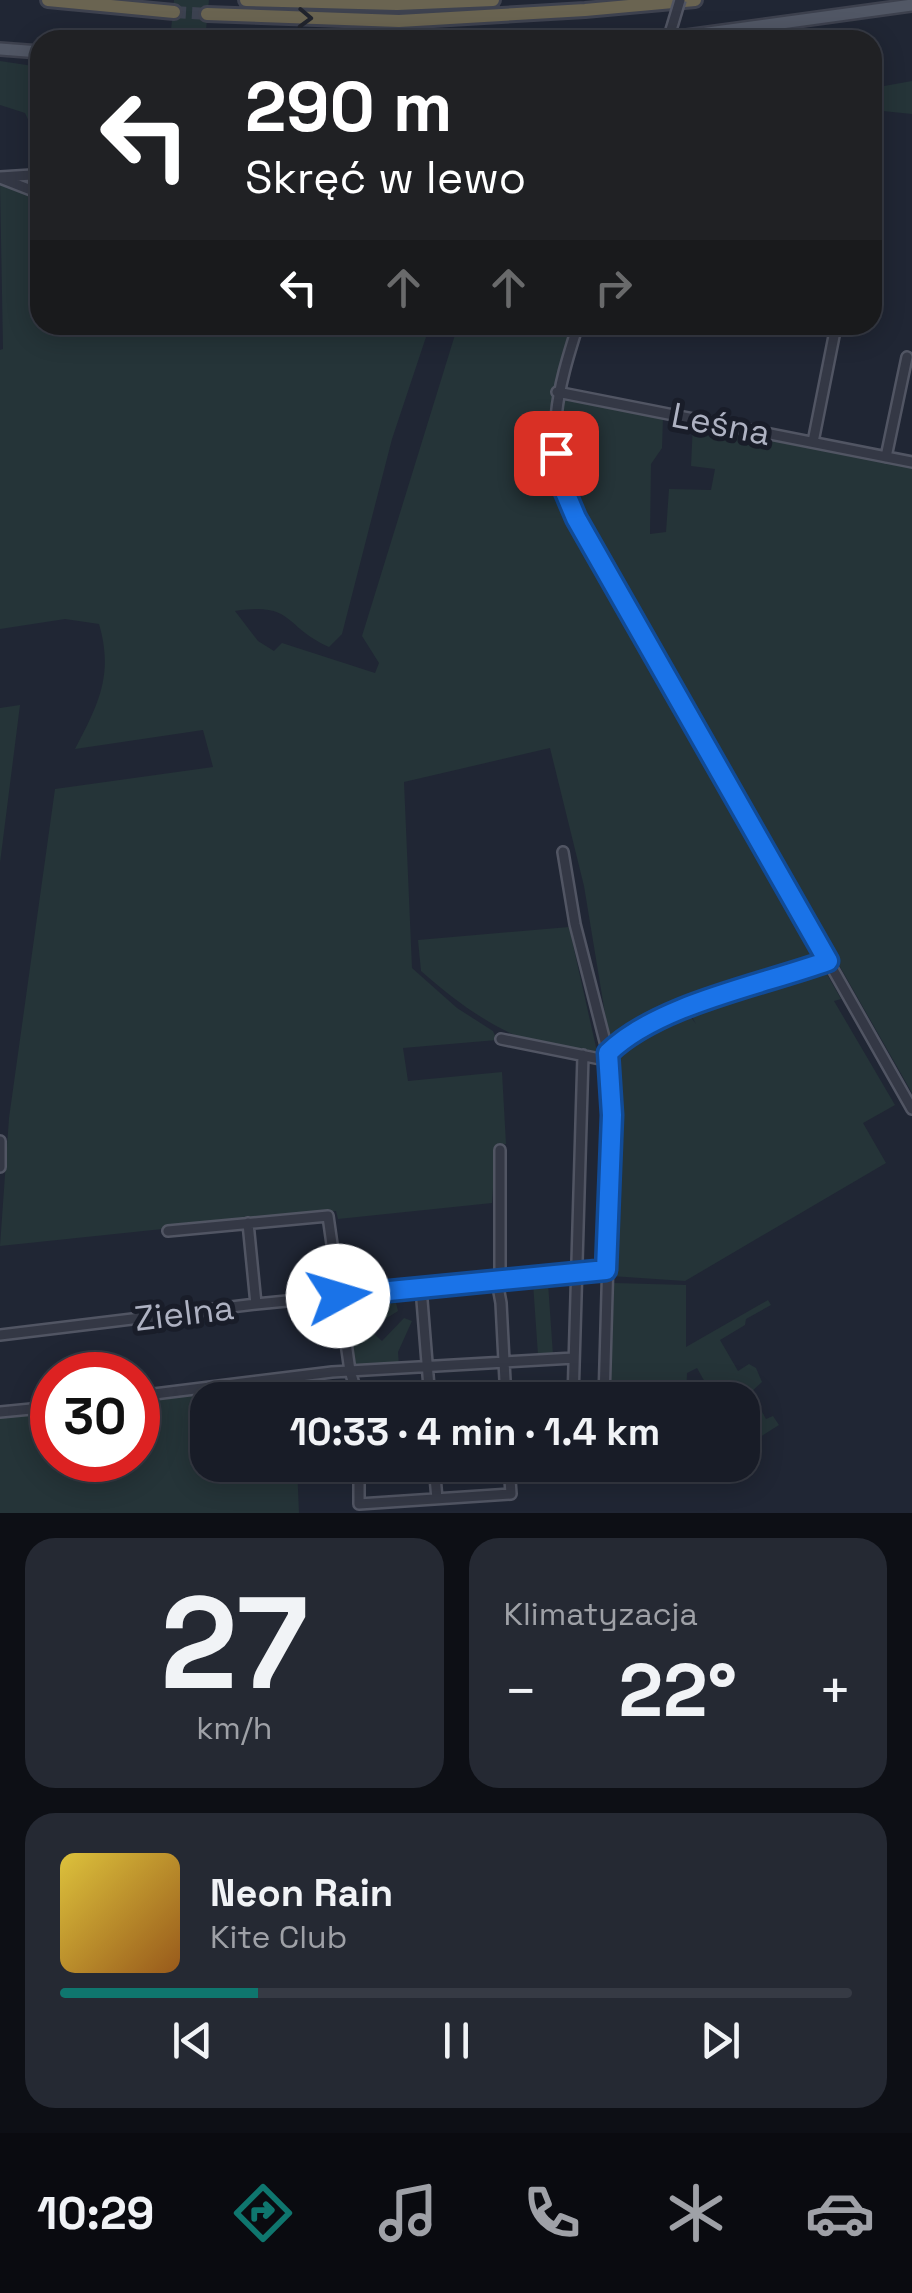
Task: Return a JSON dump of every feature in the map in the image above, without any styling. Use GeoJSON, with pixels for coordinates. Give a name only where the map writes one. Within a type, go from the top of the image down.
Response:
{"type":"FeatureCollection","features":[{"type":"Feature","properties":{"kind":"highway"},"geometry":{"type":"LineString","coordinates":[[48,0],[174,12]]}},
{"type":"Feature","properties":{"kind":"highway"},"geometry":{"type":"LineString","coordinates":[[246,0],[398,4],[493,0]]}},
{"type":"Feature","properties":{"kind":"highway"},"geometry":{"type":"LineString","coordinates":[[207,14],[400,21],[695,0]]}},
{"type":"Feature","properties":{"kind":"main road"},"geometry":{"type":"LineString","coordinates":[[730,30],[912,5]]}},
{"type":"Feature","properties":{"kind":"main road"},"geometry":{"type":"LineString","coordinates":[[0,48],[30,51]]}},
{"type":"Feature","properties":{"kind":"street"},"geometry":{"type":"LineString","coordinates":[[671,30],[680,0]]}},
{"type":"Feature","properties":{"kind":"street"},"geometry":{"type":"LineString","coordinates":[[575,335],[557,392],[556,453],[576,518],[912,1108]]}},
{"type":"Feature","properties":{"kind":"street"},"geometry":{"type":"LineString","coordinates":[[812,442],[834,335]]}},
{"type":"Feature","properties":{"kind":"street"},"geometry":{"type":"LineString","coordinates":[[886,457],[907,357]]}},
{"type":"Feature","properties":{"kind":"street","name":"Leśna"},"geometry":{"type":"LineString","coordinates":[[557,392],[912,462]]}},
{"type":"Feature","properties":{"kind":"street"},"geometry":{"type":"LineString","coordinates":[[563,852],[575,924],[609,1057],[612,1115],[604,1382]]}},
{"type":"Feature","properties":{"kind":"street"},"geometry":{"type":"LineString","coordinates":[[501,1039],[609,1057],[650,1026],[693,1005],[828,961]]}},
{"type":"Feature","properties":{"kind":"street"},"geometry":{"type":"LineString","coordinates":[[573,1382],[583,1055]]}},
{"type":"Feature","properties":{"kind":"street"},"geometry":{"type":"LineString","coordinates":[[0,1167],[1,1144]]}},
{"type":"Feature","properties":{"kind":"street"},"geometry":{"type":"LineString","coordinates":[[500,1150],[499,1281],[505,1382]]}},
{"type":"Feature","properties":{"kind":"street"},"geometry":{"type":"LineString","coordinates":[[168,1231],[328,1216],[354,1382]]}},
{"type":"Feature","properties":{"kind":"street"},"geometry":{"type":"LineString","coordinates":[[248,1223],[256,1304]]}},
{"type":"Feature","properties":{"kind":"street","name":"Zielna"},"geometry":{"type":"LineString","coordinates":[[0,1335],[256,1304],[606,1270]]}},
{"type":"Feature","properties":{"kind":"street"},"geometry":{"type":"LineString","coordinates":[[421,1288],[429,1382]]}},
{"type":"Feature","properties":{"kind":"street"},"geometry":{"type":"LineString","coordinates":[[160,1394],[350,1372],[574,1358]]}},
{"type":"Feature","properties":{"kind":"street"},"geometry":{"type":"LineString","coordinates":[[0,1412],[30,1409]]}},
{"type":"Feature","properties":{"kind":"street"},"geometry":{"type":"LineString","coordinates":[[359,1482],[360,1504],[510,1494],[510,1482]]}},
{"type":"Feature","properties":{"kind":"street"},"geometry":{"type":"LineString","coordinates":[[436,1482],[437,1499]]}},
{"type":"Feature","properties":{"kind":"shaded area"},"geometry":{"type":"Polygon","coordinates":[[[174,0],[209,0],[206,30],[171,30],[174,0]]]}},
{"type":"Feature","properties":{"kind":"shaded area"},"geometry":{"type":"Polygon","coordinates":[[[0,61],[30,66],[30,124],[25,113],[0,105],[0,61]]]}},
{"type":"Feature","properties":{"kind":"shaded area"},"geometry":{"type":"Polygon","coordinates":[[[912,81],[912,114],[882,111],[882,86],[912,81]]]}},
{"type":"Feature","properties":{"kind":"shaded area"},"geometry":{"type":"Polygon","coordinates":[[[0,183],[30,194],[30,335],[427,335],[392,439],[342,634],[329,647],[279,613],[235,611],[258,641],[274,651],[282,643],[375,673],[379,663],[362,636],[455,335],[571,335],[554,390],[542,454],[563,510],[841,999],[834,1001],[895,1105],[863,1123],[886,1163],[685,1281],[611,1276],[615,1052],[690,1016],[696,1024],[686,1006],[610,1044],[584,886],[550,748],[404,782],[412,968],[457,1008],[493,1031],[497,1040],[403,1048],[408,1081],[502,1072],[506,1144],[496,1145],[492,1203],[338,1219],[336,1211],[0,1246],[9,1118],[55,789],[213,767],[203,730],[75,749],[91,718],[104,674],[99,624],[65,619],[0,629],[0,183]]]}},
{"type":"Feature","properties":{"kind":"shaded area"},"geometry":{"type":"Polygon","coordinates":[[[564,400],[663,418],[662,448],[651,464],[650,534],[666,532],[669,489],[711,490],[715,469],[691,466],[693,423],[912,468],[912,1093],[580,511],[566,456],[564,400]]]}},
{"type":"Feature","properties":{"kind":"shaded area"},"geometry":{"type":"Polygon","coordinates":[[[20,705],[0,863],[0,708],[20,705]]]}},
{"type":"Feature","properties":{"kind":"shaded area"},"geometry":{"type":"Polygon","coordinates":[[[569,927],[598,1056],[540,1044],[507,1032],[468,1009],[421,971],[418,940],[569,927]]]}},
{"type":"Feature","properties":{"kind":"shaded area"},"geometry":{"type":"Polygon","coordinates":[[[533,1283],[548,1283],[553,1355],[538,1355],[533,1283]]]}},
{"type":"Feature","properties":{"kind":"shaded area"},"geometry":{"type":"Polygon","coordinates":[[[614,1283],[686,1285],[686,1347],[768,1300],[771,1305],[720,1340],[738,1371],[749,1364],[756,1368],[760,1384],[705,1382],[697,1368],[687,1373],[687,1382],[611,1382],[614,1283]]]}},
{"type":"Feature","properties":{"kind":"shaded area"},"geometry":{"type":"Polygon","coordinates":[[[396,1303],[398,1311],[369,1329],[382,1341],[404,1318],[412,1321],[398,1352],[399,1366],[357,1366],[353,1363],[345,1308],[396,1303]]]}},
{"type":"Feature","properties":{"kind":"shaded area"},"geometry":{"type":"Polygon","coordinates":[[[190,1392],[190,1482],[298,1482],[299,1513],[0,1513],[0,1414],[30,1411],[30,1482],[160,1482],[160,1396],[190,1392]]]}},
{"type":"Feature","properties":{"kind":"shaded area"},"geometry":{"type":"Polygon","coordinates":[[[760,1408],[766,1419],[773,1416],[779,1425],[760,1437],[760,1408]]]}},
{"type":"Feature","properties":{"kind":"tunnel"},"geometry":{"type":"LineString","coordinates":[[174,12],[207,14]]}},
{"type":"Feature","properties":{"kind":"route"},"geometry":{"type":"LineString","coordinates":[[338,1296],[606,1270],[612,1115],[608,1053],[616,1045],[693,1005],[828,961],[576,518],[556,453]]}}]}
